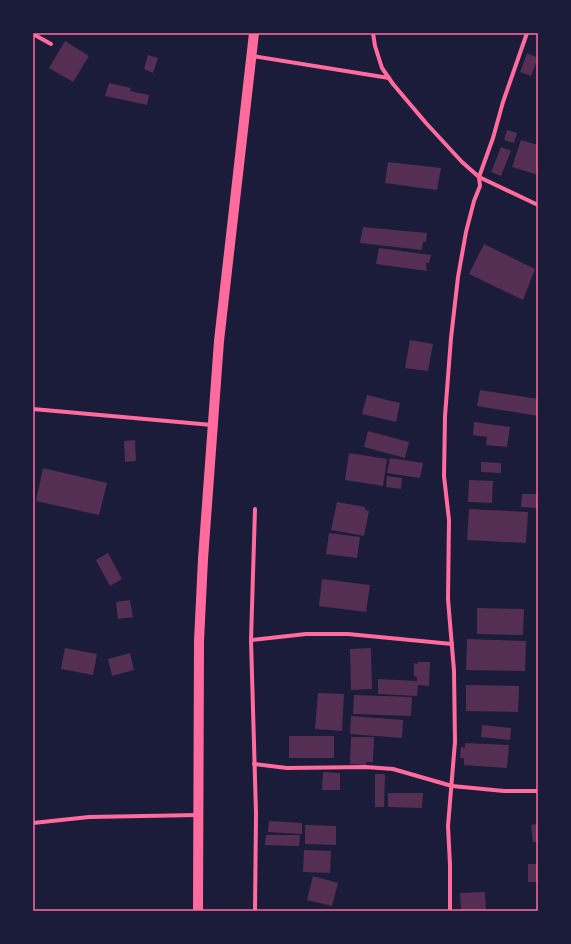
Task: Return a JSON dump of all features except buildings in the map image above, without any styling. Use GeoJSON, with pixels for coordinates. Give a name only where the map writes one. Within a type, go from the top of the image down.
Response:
{"type":"FeatureCollection","features":[{"type":"Feature","properties":{"kind":"main road"},"geometry":{"type":"LineString","coordinates":[[198,911],[200,641],[203,559],[219,341],[254,33]]}},
{"type":"Feature","properties":{"kind":"street"},"geometry":{"type":"LineString","coordinates":[[373,33],[375,46],[382,68],[393,84],[431,129],[462,162],[480,177],[538,205]]}},
{"type":"Feature","properties":{"kind":"street"},"geometry":{"type":"LineString","coordinates":[[450,911],[448,826],[455,742],[452,644],[448,599],[449,520],[444,476],[445,416],[458,277],[472,209],[480,186],[480,177],[503,102],[527,33]]}},
{"type":"Feature","properties":{"kind":"street"},"geometry":{"type":"LineString","coordinates":[[33,34],[51,44]]}},
{"type":"Feature","properties":{"kind":"street"},"geometry":{"type":"LineString","coordinates":[[252,56],[389,78]]}},
{"type":"Feature","properties":{"kind":"street"},"geometry":{"type":"LineString","coordinates":[[33,409],[212,425]]}},
{"type":"Feature","properties":{"kind":"street"},"geometry":{"type":"LineString","coordinates":[[254,911],[256,813],[251,640],[255,509]]}},
{"type":"Feature","properties":{"kind":"street"},"geometry":{"type":"LineString","coordinates":[[251,640],[306,634],[348,634],[452,644]]}},
{"type":"Feature","properties":{"kind":"street"},"geometry":{"type":"LineString","coordinates":[[254,764],[287,768],[366,767],[393,769],[452,786],[504,791],[538,791]]}},
{"type":"Feature","properties":{"kind":"street"},"geometry":{"type":"LineString","coordinates":[[33,823],[89,818],[198,815]]}}]}
